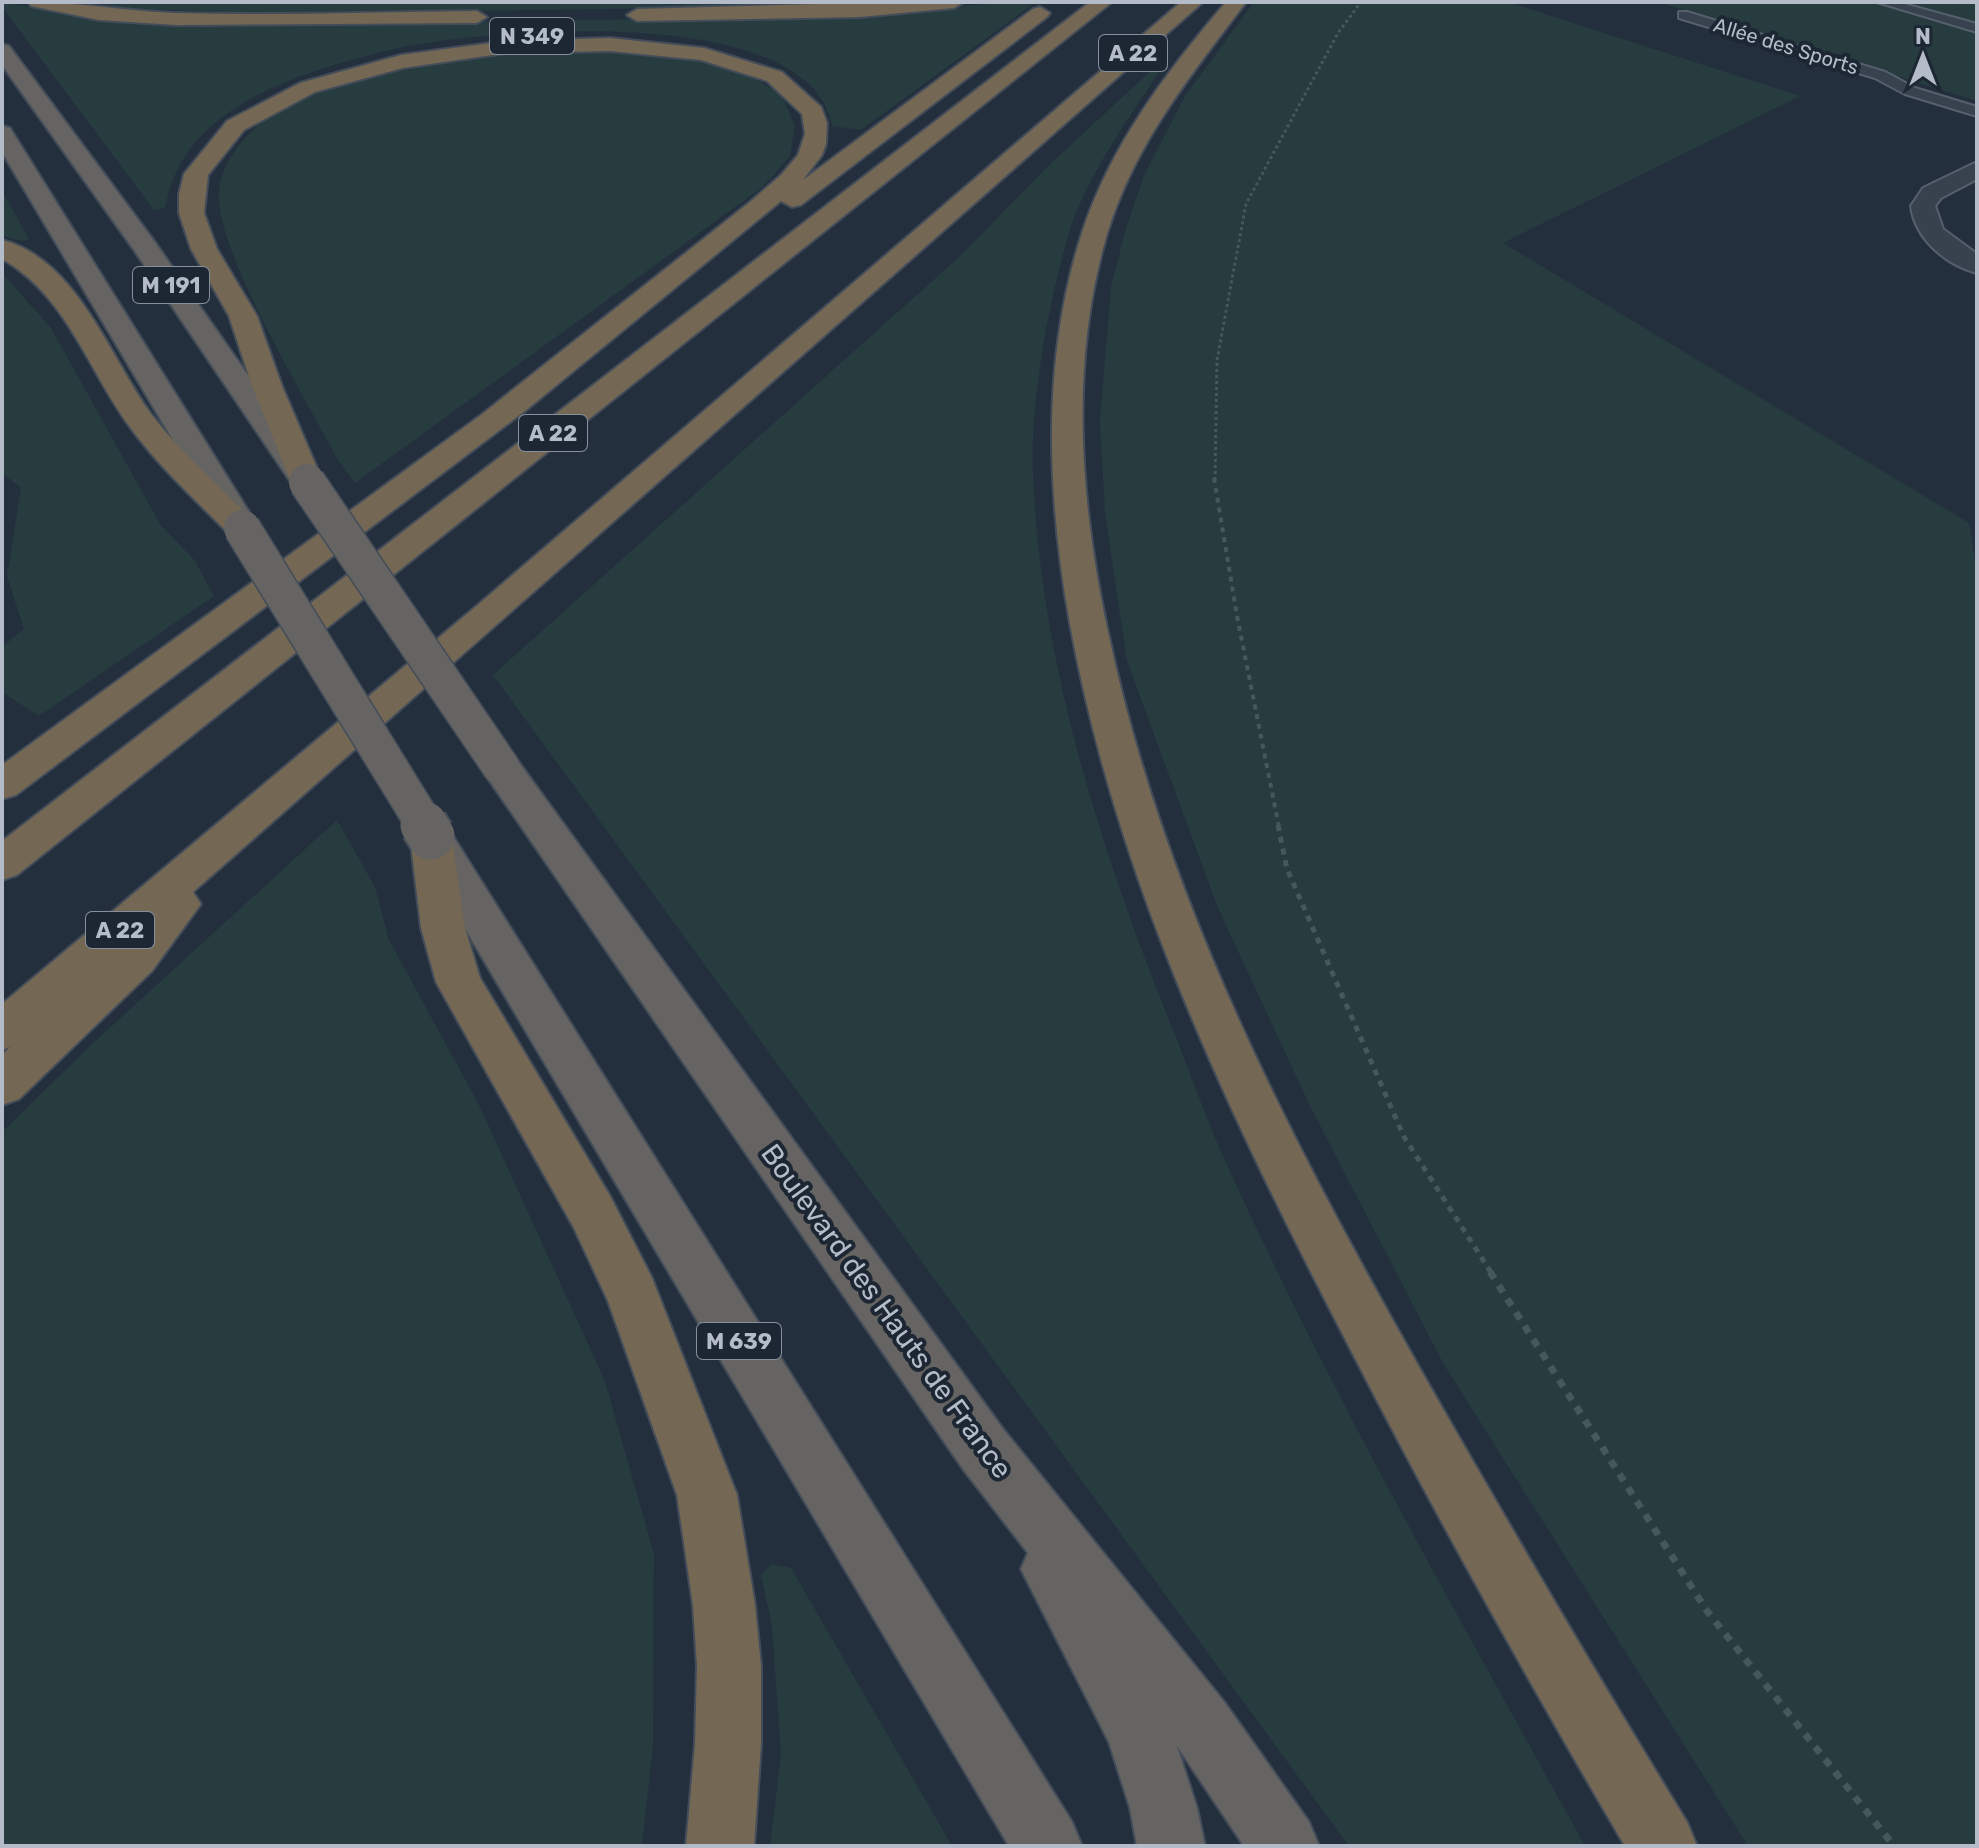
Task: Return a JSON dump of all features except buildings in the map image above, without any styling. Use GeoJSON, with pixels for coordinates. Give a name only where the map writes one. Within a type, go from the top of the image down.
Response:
{"type":"FeatureCollection","features":[{"type":"Feature","properties":{"kind":"highway"},"geometry":{"type":"LineString","coordinates":[[38,2],[99,14],[176,19],[491,17]]}},
{"type":"Feature","properties":{"kind":"highway"},"geometry":{"type":"LineString","coordinates":[[615,15],[860,11],[954,2]]}},
{"type":"Feature","properties":{"kind":"highway"},"geometry":{"type":"LineString","coordinates":[[2,785],[1055,2]]}},
{"type":"Feature","properties":{"kind":"highway","name":"A 22"},"geometry":{"type":"LineString","coordinates":[[2,864],[1102,2]]}},
{"type":"Feature","properties":{"kind":"highway","name":"A 22"},"geometry":{"type":"LineString","coordinates":[[2,1031],[1193,2]]}},
{"type":"Feature","properties":{"kind":"highway"},"geometry":{"type":"LineString","coordinates":[[1236,2],[1164,97],[1127,158],[1095,231],[1083,278],[1073,341],[1066,428],[1078,572],[1103,703],[1131,809],[1153,873],[1214,1020],[1272,1147],[1458,1494],[1566,1687],[1663,1846]]}},
{"type":"Feature","properties":{"kind":"highway","name":"N 349"},"geometry":{"type":"LineString","coordinates":[[307,482],[243,316],[204,254],[193,219],[195,177],[202,161],[230,128],[279,96],[342,70],[452,43],[531,36],[648,38],[710,48],[767,67],[800,91],[810,104],[817,135],[812,152],[802,166],[492,421]]}},
{"type":"Feature","properties":{"kind":"highway","name":"M 191"},"geometry":{"type":"LineString","coordinates":[[2,50],[145,247],[307,482]]}},
{"type":"Feature","properties":{"kind":"highway","name":"M 191"},"geometry":{"type":"LineString","coordinates":[[2,133],[431,836]]}},
{"type":"Feature","properties":{"kind":"highway"},"geometry":{"type":"LineString","coordinates":[[2,248],[29,262],[50,279],[67,301],[141,421],[164,449],[242,528]]}},
{"type":"Feature","properties":{"kind":"highway","name":"Boulevard des Hauts de France"},"geometry":{"type":"LineString","coordinates":[[307,482],[501,767],[983,1449],[1151,1659],[1285,1846]]}},
{"type":"Feature","properties":{"kind":"highway"},"geometry":{"type":"LineString","coordinates":[[2,1085],[136,959],[237,829]]}},
{"type":"Feature","properties":{"kind":"highway"},"geometry":{"type":"LineString","coordinates":[[431,836],[439,916],[446,950],[592,1212],[633,1296],[707,1495],[724,1605],[729,1666],[728,1744],[720,1846]]}},
{"type":"Feature","properties":{"kind":"highway","name":"M 639"},"geometry":{"type":"LineString","coordinates":[[431,836],[1048,1846]]}},
{"type":"Feature","properties":{"kind":"highway"},"geometry":{"type":"LineString","coordinates":[[983,1449],[1124,1696],[1166,1807],[1171,1846]]}},
{"type":"Feature","properties":{"kind":"street"},"geometry":{"type":"LineString","coordinates":[[1977,169],[1932,193],[1923,206],[1929,230],[1977,265]]}},
{"type":"Feature","properties":{"kind":"lane"},"geometry":{"type":"LineString","coordinates":[[1883,2],[1977,28]]}},
{"type":"Feature","properties":{"kind":"lane","name":"Allée des Sports"},"geometry":{"type":"LineString","coordinates":[[1683,15],[1880,75],[1910,91],[1977,112]]}},
{"type":"Feature","properties":{"kind":"path"},"geometry":{"type":"LineString","coordinates":[[1361,2],[1338,33],[1246,204],[1217,360],[1214,476],[1237,616],[1287,869],[1404,1137],[1707,1611],[1894,1846]]}},
{"type":"Feature","properties":{"kind":"green space"},"geometry":{"type":"Polygon","coordinates":[[[2,2],[108,20],[232,25],[865,16],[1036,2],[861,130],[832,126],[811,86],[767,58],[706,41],[636,33],[563,32],[494,35],[390,50],[288,81],[240,105],[192,146],[177,171],[165,208],[154,210],[2,7],[2,2]]]}},
{"type":"Feature","properties":{"kind":"green space"},"geometry":{"type":"Polygon","coordinates":[[[82,2],[899,2],[816,6],[257,14],[128,8],[82,2]]]}},
{"type":"Feature","properties":{"kind":"green space"},"geometry":{"type":"Polygon","coordinates":[[[1254,2],[1508,2],[1800,96],[1503,243],[1969,523],[1977,572],[1977,1846],[1748,1846],[1443,1363],[1310,1106],[1218,908],[1127,661],[1105,513],[1100,421],[1111,286],[1145,173],[1185,96],[1254,2]]]}},
{"type":"Feature","properties":{"kind":"green space"},"geometry":{"type":"Polygon","coordinates":[[[1658,2],[1977,2],[1977,101],[1658,2]]]}},
{"type":"Feature","properties":{"kind":"green space"},"geometry":{"type":"Polygon","coordinates":[[[481,47],[681,52],[736,68],[781,94],[795,126],[790,156],[764,186],[355,483],[338,460],[306,402],[246,285],[221,215],[219,190],[224,172],[232,155],[259,124],[310,91],[365,73],[481,47]]]}},
{"type":"Feature","properties":{"kind":"green space"},"geometry":{"type":"Polygon","coordinates":[[[1155,67],[1162,68],[1109,149],[1076,214],[1047,323],[1037,386],[1033,475],[1038,547],[1062,690],[1080,761],[1124,899],[1225,1161],[1359,1432],[1585,1846],[1349,1846],[493,675],[958,258],[1048,166],[1155,67]]]}},
{"type":"Feature","properties":{"kind":"green space"},"geometry":{"type":"Polygon","coordinates":[[[2,191],[29,239],[22,241],[2,236],[2,191]]]}},
{"type":"Feature","properties":{"kind":"green space"},"geometry":{"type":"Polygon","coordinates":[[[2,273],[51,328],[160,524],[195,561],[214,596],[39,716],[2,692],[2,647],[24,629],[7,576],[21,488],[2,473],[2,273]]]}},
{"type":"Feature","properties":{"kind":"green space"},"geometry":{"type":"Polygon","coordinates":[[[337,820],[375,887],[389,940],[479,1105],[605,1381],[654,1554],[653,1746],[642,1846],[2,1846],[2,1132],[90,1046],[337,820]]]}},
{"type":"Feature","properties":{"kind":"green space"},"geometry":{"type":"Polygon","coordinates":[[[771,1564],[791,1568],[952,1846],[770,1846],[781,1755],[772,1626],[761,1575],[771,1564]]]}}]}
